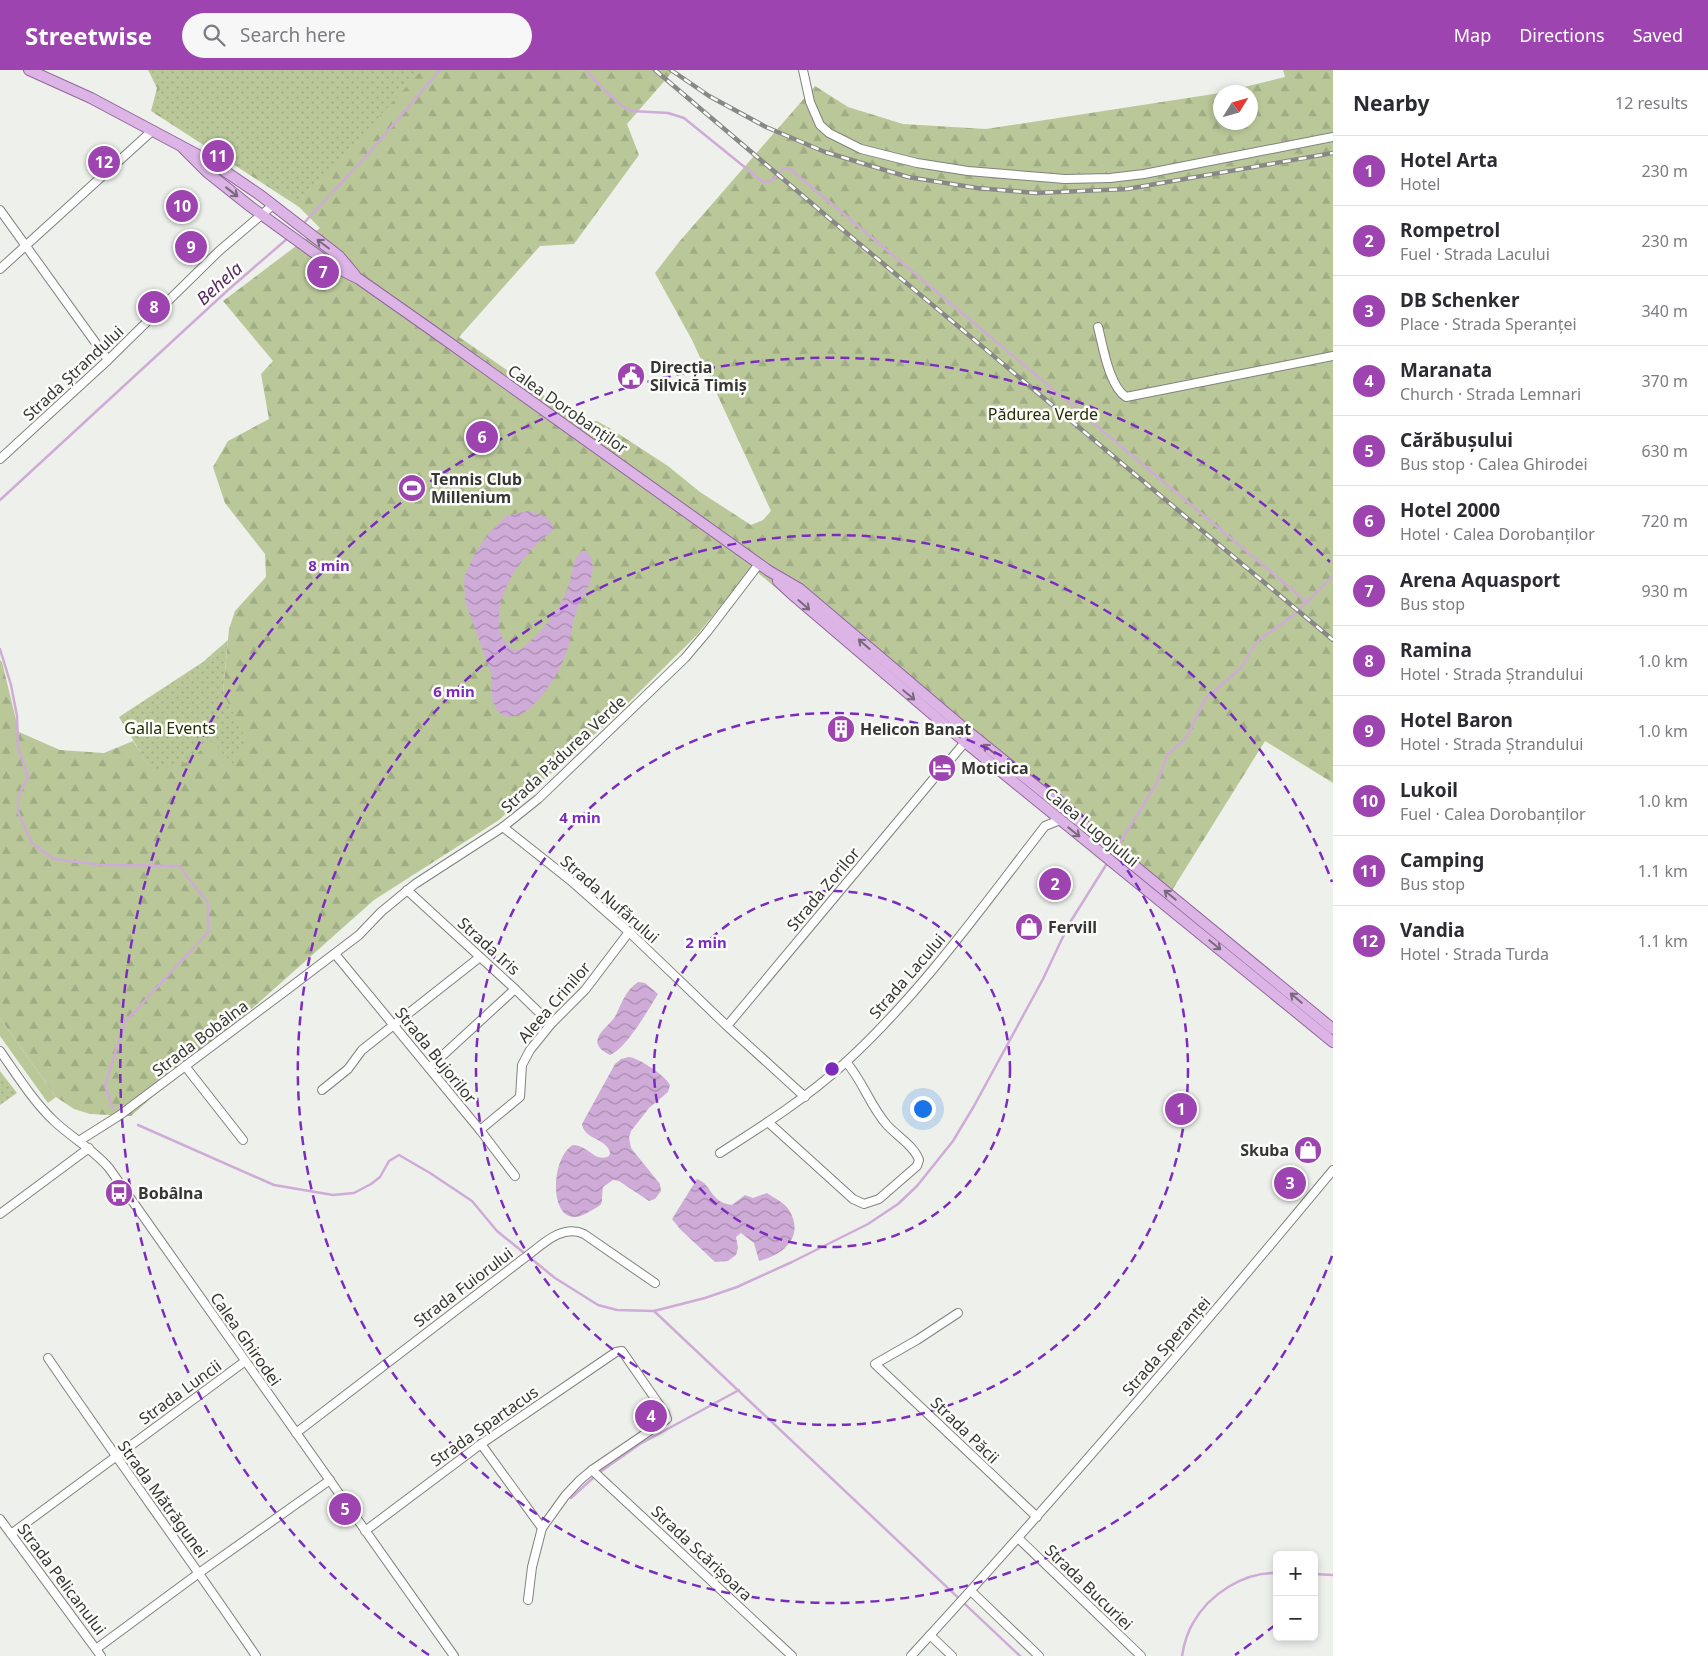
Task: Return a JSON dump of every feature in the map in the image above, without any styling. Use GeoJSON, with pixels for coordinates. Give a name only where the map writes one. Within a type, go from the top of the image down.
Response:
{"type":"FeatureCollection","features":[{"type":"Feature","properties":{"kind":"main road","name":"Calea Dorobanților"},"geometry":{"type":"LineString","coordinates":[[28,70],[91,98],[213,163],[273,205],[339,256],[359,280]]}},
{"type":"Feature","properties":{"kind":"main road","name":"Calea Dorobanților"},"geometry":{"type":"LineString","coordinates":[[183,148],[208,172],[262,215],[331,265],[359,280],[759,564]]}},
{"type":"Feature","properties":{"kind":"main road","name":"Calea Lugojului"},"geometry":{"type":"LineString","coordinates":[[759,564],[800,589],[971,734],[1333,1029]]}},
{"type":"Feature","properties":{"kind":"main road","name":"Calea Lugojului"},"geometry":{"type":"LineString","coordinates":[[769,571],[801,602],[965,742],[1333,1042]]}},
{"type":"Feature","properties":{"kind":"street"},"geometry":{"type":"LineString","coordinates":[[803,70],[810,102],[820,125],[829,133],[861,149],[917,164],[1065,180],[1110,178],[1144,174],[1333,137]]}},
{"type":"Feature","properties":{"kind":"street"},"geometry":{"type":"LineString","coordinates":[[0,269],[153,130]]}},
{"type":"Feature","properties":{"kind":"street","name":"Strada Ștrandului"},"geometry":{"type":"LineString","coordinates":[[0,459],[108,360],[220,251],[273,205]]}},
{"type":"Feature","properties":{"kind":"street"},"geometry":{"type":"LineString","coordinates":[[0,210],[108,360]]}},
{"type":"Feature","properties":{"kind":"street"},"geometry":{"type":"LineString","coordinates":[[1098,327],[1114,384],[1120,393],[1126,397],[1333,356]]}},
{"type":"Feature","properties":{"kind":"street","name":"Strada Pădurea Verde"},"geometry":{"type":"LineString","coordinates":[[335,954],[359,935],[381,912],[407,890],[503,827],[563,776],[679,664],[707,632],[759,564]]}},
{"type":"Feature","properties":{"kind":"street","name":"Strada Zorilor"},"geometry":{"type":"LineString","coordinates":[[727,1026],[965,742]]}},
{"type":"Feature","properties":{"kind":"street"},"geometry":{"type":"LineString","coordinates":[[1045,808],[1045,826]]}},
{"type":"Feature","properties":{"kind":"street","name":"Strada Lacului"},"geometry":{"type":"LineString","coordinates":[[720,1153],[805,1097],[846,1062],[917,988],[1045,826],[1060,820]]}},
{"type":"Feature","properties":{"kind":"street","name":"Strada Nufărului"},"geometry":{"type":"LineString","coordinates":[[503,827],[570,880],[629,932],[727,1026],[805,1097]]}},
{"type":"Feature","properties":{"kind":"street","name":"Strada Iris"},"geometry":{"type":"LineString","coordinates":[[407,890],[552,1024]]}},
{"type":"Feature","properties":{"kind":"street","name":"Aleea Crinilor"},"geometry":{"type":"LineString","coordinates":[[480,1130],[520,1097],[523,1062],[530,1050],[585,990],[629,932]]}},
{"type":"Feature","properties":{"kind":"street","name":"Strada Bujorilor"},"geometry":{"type":"LineString","coordinates":[[335,954],[480,1130],[515,1176]]}},
{"type":"Feature","properties":{"kind":"street","name":"Strada Bobâlna"},"geometry":{"type":"LineString","coordinates":[[79,1141],[120,1115],[335,954]]}},
{"type":"Feature","properties":{"kind":"street"},"geometry":{"type":"LineString","coordinates":[[322,1090],[348,1069],[362,1050],[480,957]]}},
{"type":"Feature","properties":{"kind":"street"},"geometry":{"type":"LineString","coordinates":[[429,1068],[515,989]]}},
{"type":"Feature","properties":{"kind":"street","name":"Calea Ghirodei"},"geometry":{"type":"LineString","coordinates":[[0,1051],[44,1111],[65,1131],[90,1148],[109,1168],[244,1362],[454,1656]]}},
{"type":"Feature","properties":{"kind":"street"},"geometry":{"type":"LineString","coordinates":[[768,1122],[854,1199],[864,1204],[879,1199],[917,1166],[919,1160],[914,1150],[877,1112],[846,1062]]}},
{"type":"Feature","properties":{"kind":"street"},"geometry":{"type":"LineString","coordinates":[[185,1066],[243,1140]]}},
{"type":"Feature","properties":{"kind":"street"},"geometry":{"type":"LineString","coordinates":[[0,1214],[90,1148]]}},
{"type":"Feature","properties":{"kind":"street","name":"Strada Speranței"},"geometry":{"type":"LineString","coordinates":[[911,1656],[1018,1538],[1333,1170]]}},
{"type":"Feature","properties":{"kind":"street","name":"Strada Fuiorului"},"geometry":{"type":"LineString","coordinates":[[296,1433],[536,1249],[559,1234],[570,1231],[578,1232],[642,1272],[655,1283]]}},
{"type":"Feature","properties":{"kind":"street","name":"Strada Păcii"},"geometry":{"type":"LineString","coordinates":[[958,1313],[876,1364],[1036,1517]]}},
{"type":"Feature","properties":{"kind":"street","name":"Strada Spartacus"},"geometry":{"type":"LineString","coordinates":[[365,1531],[481,1444],[616,1352],[622,1351],[665,1413],[667,1419],[592,1470]]}},
{"type":"Feature","properties":{"kind":"street","name":"Strada Mătrăgunei"},"geometry":{"type":"LineString","coordinates":[[48,1358],[256,1656]]}},
{"type":"Feature","properties":{"kind":"street","name":"Strada Luncii"},"geometry":{"type":"LineString","coordinates":[[11,1534],[244,1362]]}},
{"type":"Feature","properties":{"kind":"street"},"geometry":{"type":"LineString","coordinates":[[481,1444],[542,1528]]}},
{"type":"Feature","properties":{"kind":"street"},"geometry":{"type":"LineString","coordinates":[[528,1600],[532,1568],[542,1528],[565,1496],[592,1470]]}},
{"type":"Feature","properties":{"kind":"street","name":"Strada Scărișoara"},"geometry":{"type":"LineString","coordinates":[[592,1470],[792,1656]]}},
{"type":"Feature","properties":{"kind":"street"},"geometry":{"type":"LineString","coordinates":[[99,1653],[199,1573],[330,1480]]}},
{"type":"Feature","properties":{"kind":"street","name":"Strada Pelicanului"},"geometry":{"type":"LineString","coordinates":[[0,1519],[99,1653]]}},
{"type":"Feature","properties":{"kind":"street","name":"Strada Bucuriei"},"geometry":{"type":"LineString","coordinates":[[1018,1538],[1141,1656]]}},
{"type":"Feature","properties":{"kind":"street"},"geometry":{"type":"LineString","coordinates":[[971,1592],[1039,1656]]}},
{"type":"Feature","properties":{"kind":"street"},"geometry":{"type":"LineString","coordinates":[[930,1635],[952,1656]]}},
{"type":"Feature","properties":{"kind":"green space","name":"Pădurea Verde"},"geometry":{"type":"Polygon","coordinates":[[[148,70],[674,70],[627,124],[639,155],[574,244],[540,246],[459,337],[582,422],[597,421],[611,429],[668,466],[700,492],[751,525],[763,520],[771,511],[692,340],[655,273],[679,242],[815,86],[848,107],[903,124],[986,129],[1213,94],[1213,130],[1258,130],[1258,85],[1252,85],[1285,77],[1283,70],[1333,70],[1333,783],[1265,741],[1166,900],[1110,866],[752,568],[697,635],[616,715],[499,820],[374,900],[131,1116],[90,1114],[74,1109],[56,1097],[0,1018],[0,660],[19,732],[60,750],[104,753],[133,741],[153,771],[223,692],[229,629],[235,611],[266,577],[265,554],[225,503],[213,467],[228,441],[269,419],[261,374],[273,361],[223,301],[320,228],[299,207],[151,111],[157,88],[148,70]]]}},
{"type":"Feature","properties":{"kind":"green space"},"geometry":{"type":"Polygon","coordinates":[[[151,70],[422,70],[300,203],[153,110],[160,88],[151,70]]]}},
{"type":"Feature","properties":{"kind":"green space","name":"Galla Events"},"geometry":{"type":"Polygon","coordinates":[[[228,640],[223,692],[246,740],[233,764],[211,740],[189,762],[152,771],[119,717],[203,662],[228,640]]]}},
{"type":"Feature","properties":{"kind":"green space"},"geometry":{"type":"Polygon","coordinates":[[[0,1018],[56,1097],[48,1103],[0,1036],[0,1018]]]}},
{"type":"Feature","properties":{"kind":"green space"},"geometry":{"type":"Polygon","coordinates":[[[0,1071],[17,1093],[0,1105],[0,1071]]]}},
{"type":"Feature","properties":{"kind":"water"},"geometry":{"type":"Polygon","coordinates":[[[528,511],[547,518],[554,529],[528,553],[514,573],[503,595],[499,619],[500,631],[503,639],[513,650],[519,650],[526,645],[553,615],[569,585],[576,558],[582,551],[587,551],[593,568],[589,584],[575,615],[570,641],[558,672],[548,688],[529,709],[520,715],[507,717],[498,712],[492,700],[491,673],[465,601],[464,578],[475,553],[490,532],[506,516],[528,511]]]}},
{"type":"Feature","properties":{"kind":"water"},"geometry":{"type":"Polygon","coordinates":[[[638,982],[645,983],[658,994],[630,1037],[610,1055],[598,1045],[598,1039],[600,1034],[613,1020],[627,993],[638,982]]]}},
{"type":"Feature","properties":{"kind":"water"},"geometry":{"type":"Polygon","coordinates":[[[629,1057],[652,1068],[668,1081],[670,1085],[668,1092],[649,1108],[631,1131],[629,1138],[631,1148],[660,1184],[661,1191],[655,1199],[649,1201],[619,1181],[613,1180],[603,1187],[601,1203],[598,1207],[574,1217],[565,1214],[559,1205],[556,1192],[556,1178],[559,1165],[565,1153],[573,1145],[582,1147],[597,1157],[604,1158],[609,1156],[610,1151],[608,1148],[589,1135],[583,1129],[582,1124],[615,1064],[621,1059],[629,1057]]]}},
{"type":"Feature","properties":{"kind":"water"},"geometry":{"type":"Polygon","coordinates":[[[697,1179],[706,1185],[719,1201],[732,1205],[745,1195],[753,1198],[767,1193],[779,1200],[787,1207],[793,1219],[795,1228],[789,1243],[776,1254],[759,1261],[754,1243],[741,1233],[736,1237],[738,1248],[736,1255],[728,1261],[715,1262],[672,1219],[697,1179]]]}},
{"type":"Feature","properties":{"kind":"waterway","name":"Behela"},"geometry":{"type":"LineString","coordinates":[[303,224],[368,154],[440,70]]}},
{"type":"Feature","properties":{"kind":"waterway"},"geometry":{"type":"LineString","coordinates":[[586,70],[604,90],[622,106],[631,111],[668,113],[684,118],[763,182],[773,179],[785,168],[790,169],[1307,602]]}},
{"type":"Feature","properties":{"kind":"waterway","name":"Behela"},"geometry":{"type":"LineString","coordinates":[[0,500],[228,290],[288,238]]}},
{"type":"Feature","properties":{"kind":"waterway"},"geometry":{"type":"LineString","coordinates":[[1119,844],[1158,781],[1167,755],[1186,738],[1205,699],[1241,668],[1260,639],[1294,615],[1333,576]]}},
{"type":"Feature","properties":{"kind":"waterway"},"geometry":{"type":"LineString","coordinates":[[0,649],[11,685],[17,716],[18,748],[28,777],[19,794],[18,812],[32,843],[54,859],[103,865],[179,866],[208,903],[208,932],[125,1022],[105,1085],[113,1109]]}},
{"type":"Feature","properties":{"kind":"waterway"},"geometry":{"type":"LineString","coordinates":[[138,1125],[274,1185],[333,1195],[354,1193],[371,1184],[380,1177],[389,1161],[399,1155],[472,1201],[497,1231],[555,1278],[598,1305],[617,1310],[654,1311],[705,1298],[737,1287],[868,1224],[898,1204],[917,1186],[953,1141],[974,1106],[1043,979],[1069,924],[1106,865]]}},
{"type":"Feature","properties":{"kind":"waterway"},"geometry":{"type":"LineString","coordinates":[[654,1311],[1020,1656]]}},
{"type":"Feature","properties":{"kind":"waterway"},"geometry":{"type":"LineString","coordinates":[[600,1472],[640,1444],[739,1390]]}},
{"type":"Feature","properties":{"kind":"waterway"},"geometry":{"type":"LineString","coordinates":[[571,1498],[593,1478]]}},
{"type":"Feature","properties":{"kind":"waterway"},"geometry":{"type":"LineString","coordinates":[[1182,1656],[1189,1631],[1200,1612],[1208,1603],[1218,1594],[1240,1581],[1252,1576],[1273,1573]]}},
{"type":"Feature","properties":{"kind":"waterway"},"geometry":{"type":"LineString","coordinates":[[1318,1574],[1333,1575]]}},
{"type":"Feature","properties":{"kind":"railway"},"geometry":{"type":"LineString","coordinates":[[655,70],[1333,640]]}},
{"type":"Feature","properties":{"kind":"railway"},"geometry":{"type":"LineString","coordinates":[[671,70],[709,96],[766,127],[825,152],[908,177],[977,188],[1036,193],[1127,189],[1333,153]]}},
{"type":"Feature","properties":{"kind":"place","name":"Camping"},"geometry":{"type":"Point","coordinates":[218,156]}},
{"type":"Feature","properties":{"kind":"place","name":"Vandia"},"geometry":{"type":"Point","coordinates":[104,162]}},
{"type":"Feature","properties":{"kind":"place","name":"Lukoil"},"geometry":{"type":"Point","coordinates":[182,206]}},
{"type":"Feature","properties":{"kind":"place","name":"Hotel Baron"},"geometry":{"type":"Point","coordinates":[191,247]}},
{"type":"Feature","properties":{"kind":"place","name":"Arena Aquasport"},"geometry":{"type":"Point","coordinates":[323,272]}},
{"type":"Feature","properties":{"kind":"place","name":"Ramina"},"geometry":{"type":"Point","coordinates":[154,307]}},
{"type":"Feature","properties":{"kind":"place","name":"Direcția Silvică Timiș"},"geometry":{"type":"Point","coordinates":[631,376]}},
{"type":"Feature","properties":{"kind":"place","name":"Hotel 2000"},"geometry":{"type":"Point","coordinates":[482,437]}},
{"type":"Feature","properties":{"kind":"place","name":"Tennis Club Millenium"},"geometry":{"type":"Point","coordinates":[412,488]}},
{"type":"Feature","properties":{"kind":"place","name":"Helicon Banat"},"geometry":{"type":"Point","coordinates":[841,729]}},
{"type":"Feature","properties":{"kind":"place","name":"Moticica"},"geometry":{"type":"Point","coordinates":[942,768]}},
{"type":"Feature","properties":{"kind":"place","name":"Rompetrol"},"geometry":{"type":"Point","coordinates":[1055,884]}},
{"type":"Feature","properties":{"kind":"place","name":"Fervill"},"geometry":{"type":"Point","coordinates":[1029,927]}},
{"type":"Feature","properties":{"kind":"place","name":"Hotel Arta"},"geometry":{"type":"Point","coordinates":[1181,1109]}},
{"type":"Feature","properties":{"kind":"place","name":"Skuba"},"geometry":{"type":"Point","coordinates":[1308,1150]}},
{"type":"Feature","properties":{"kind":"place","name":"DB Schenker"},"geometry":{"type":"Point","coordinates":[1290,1183]}},
{"type":"Feature","properties":{"kind":"place","name":"Bobâlna"},"geometry":{"type":"Point","coordinates":[119,1193]}},
{"type":"Feature","properties":{"kind":"place","name":"Maranata"},"geometry":{"type":"Point","coordinates":[651,1416]}},
{"type":"Feature","properties":{"kind":"place","name":"Cărăbușului"},"geometry":{"type":"Point","coordinates":[345,1509]}}]}
